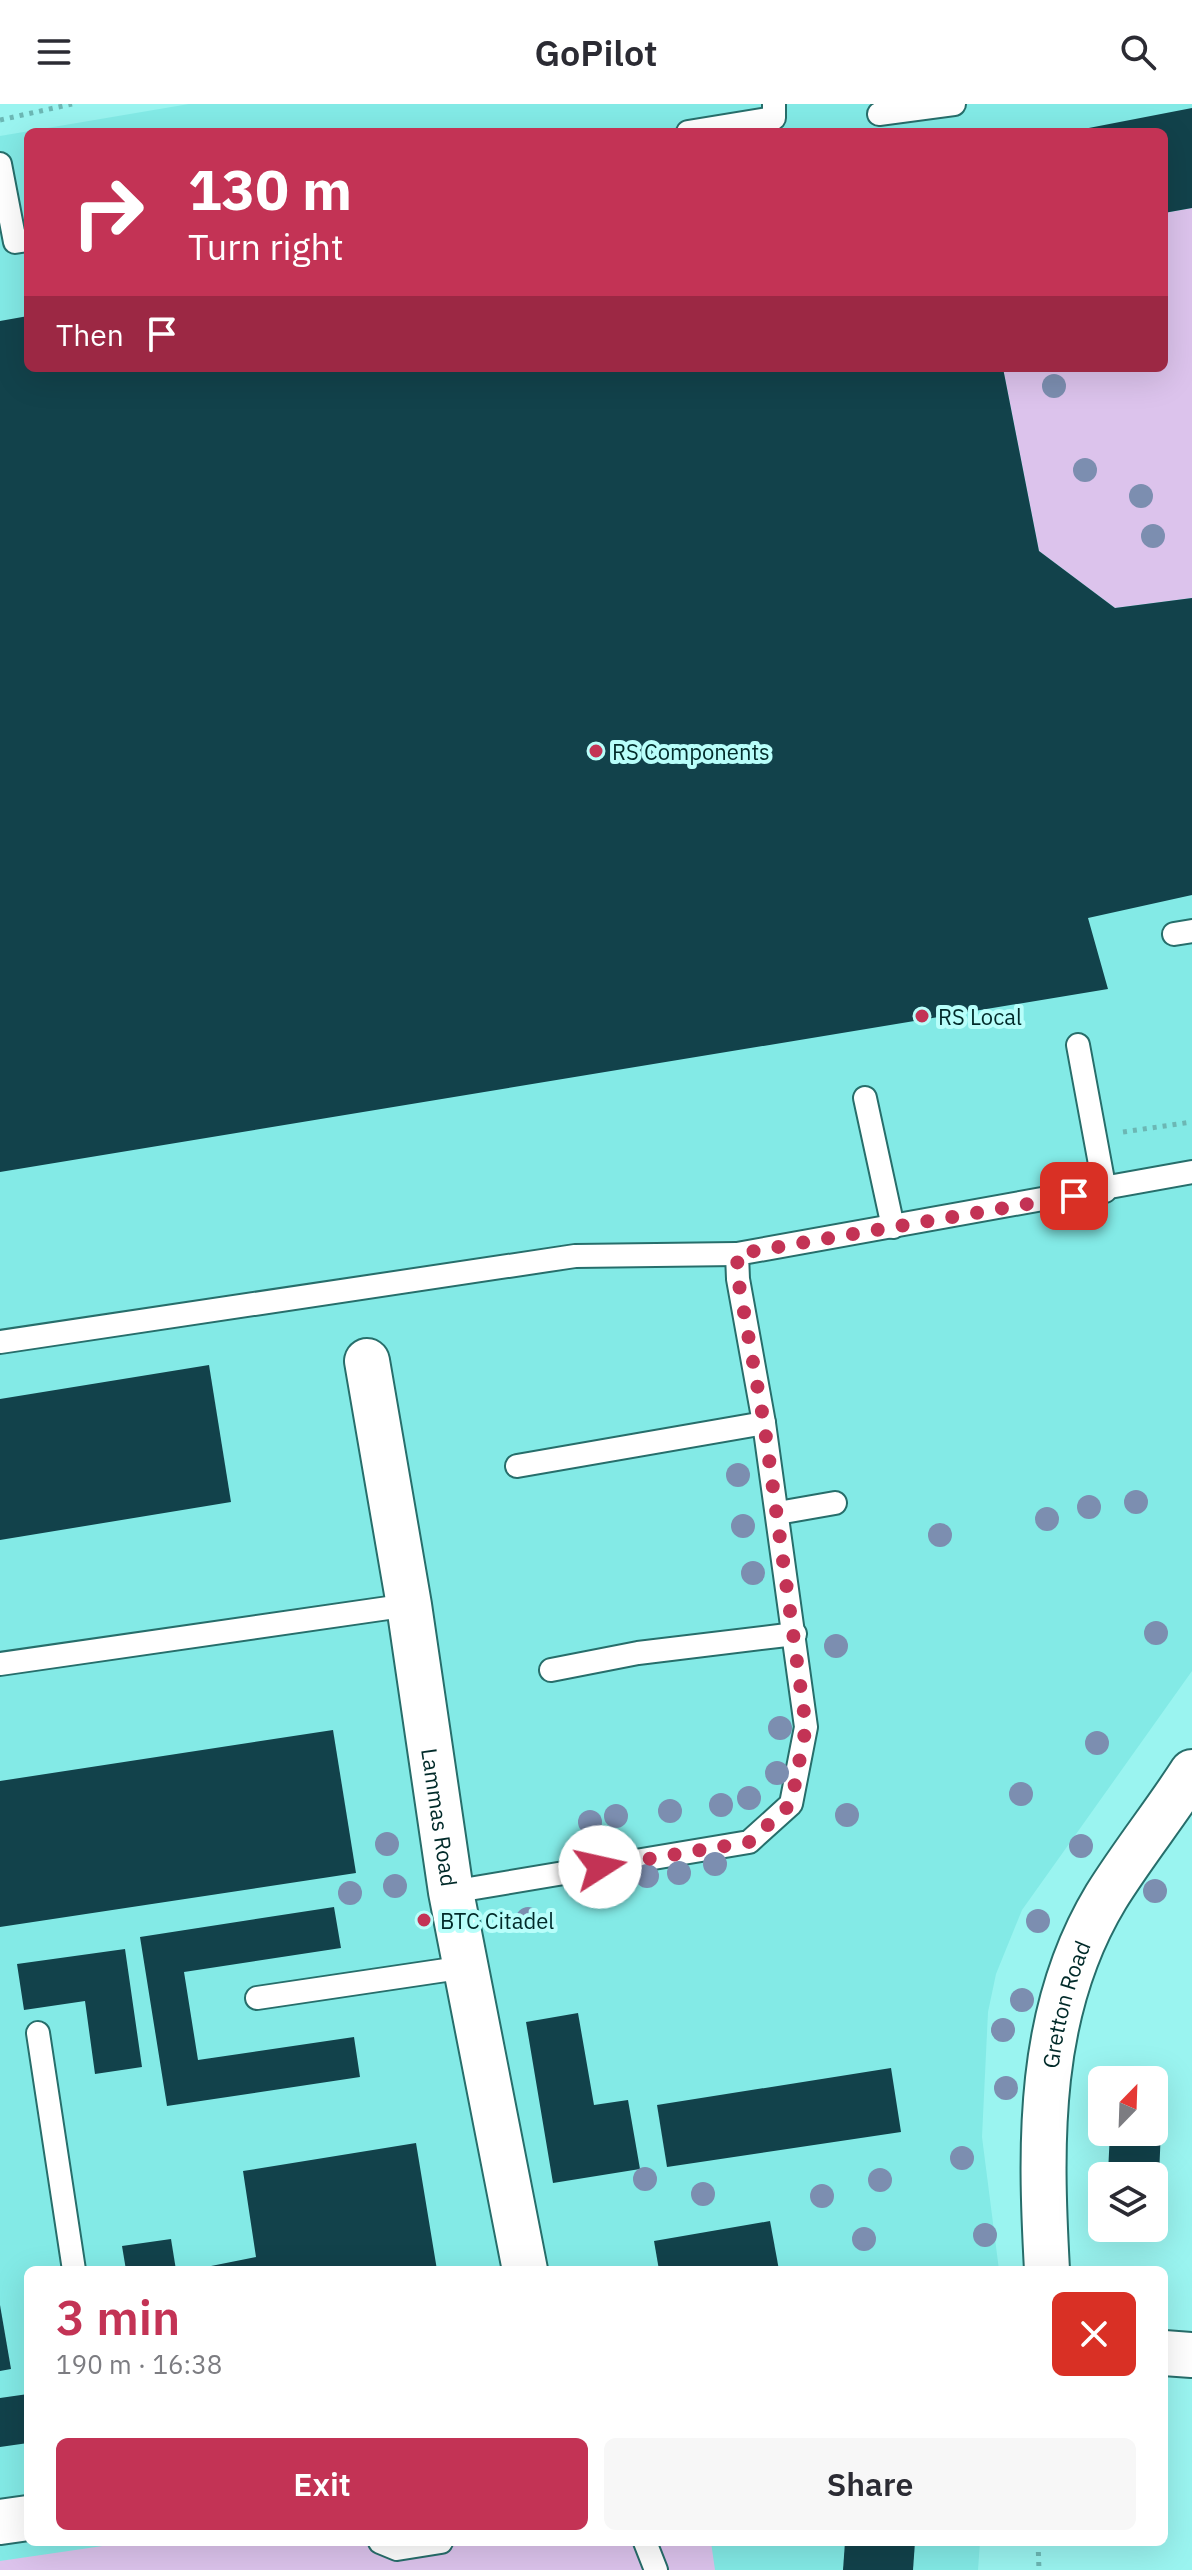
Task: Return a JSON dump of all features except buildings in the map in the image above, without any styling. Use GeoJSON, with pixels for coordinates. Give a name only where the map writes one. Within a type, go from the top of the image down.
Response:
{"type":"FeatureCollection","features":[{"type":"Feature","properties":{"kind":"street","name":"Lammas Road"},"geometry":{"type":"LineString","coordinates":[[367,1361],[409,1605],[451,1892],[524,2266]]}},
{"type":"Feature","properties":{"kind":"street","name":"Gretton Road"},"geometry":{"type":"LineString","coordinates":[[1047,2266],[1041,2169],[1044,2101],[1059,2015],[1074,1967],[1106,1897],[1192,1772]]}},
{"type":"Feature","properties":{"kind":"street"},"geometry":{"type":"LineString","coordinates":[[1168,2353],[1192,2355]]}},
{"type":"Feature","properties":{"kind":"street"},"geometry":{"type":"LineString","coordinates":[[0,2522],[24,2519]]}},
{"type":"Feature","properties":{"kind":"lane"},"geometry":{"type":"LineString","coordinates":[[713,128],[774,118],[774,104]]}},
{"type":"Feature","properties":{"kind":"lane"},"geometry":{"type":"LineString","coordinates":[[879,114],[954,104]]}},
{"type":"Feature","properties":{"kind":"lane"},"geometry":{"type":"LineString","coordinates":[[0,164],[15,242],[24,241]]}},
{"type":"Feature","properties":{"kind":"lane"},"geometry":{"type":"LineString","coordinates":[[1078,1045],[1105,1191]]}},
{"type":"Feature","properties":{"kind":"lane"},"geometry":{"type":"LineString","coordinates":[[865,1098],[893,1227]]}},
{"type":"Feature","properties":{"kind":"lane"},"geometry":{"type":"LineString","coordinates":[[0,1342],[575,1256],[737,1254],[1105,1191],[1192,1172]]}},
{"type":"Feature","properties":{"kind":"lane"},"geometry":{"type":"LineString","coordinates":[[451,1892],[749,1842],[791,1804],[806,1727],[778,1513],[738,1279],[737,1254]]}},
{"type":"Feature","properties":{"kind":"lane"},"geometry":{"type":"LineString","coordinates":[[517,1466],[764,1423]]}},
{"type":"Feature","properties":{"kind":"lane"},"geometry":{"type":"LineString","coordinates":[[778,1513],[835,1503]]}},
{"type":"Feature","properties":{"kind":"lane"},"geometry":{"type":"LineString","coordinates":[[0,1664],[409,1605]]}},
{"type":"Feature","properties":{"kind":"lane"},"geometry":{"type":"LineString","coordinates":[[551,1670],[638,1653],[795,1634]]}},
{"type":"Feature","properties":{"kind":"lane"},"geometry":{"type":"LineString","coordinates":[[257,1998],[466,1967]]}},
{"type":"Feature","properties":{"kind":"lane"},"geometry":{"type":"LineString","coordinates":[[38,2033],[73,2266]]}},
{"type":"Feature","properties":{"kind":"lane"},"geometry":{"type":"LineString","coordinates":[[390,2546],[397,2549],[416,2546]]}},
{"type":"Feature","properties":{"kind":"lane"},"geometry":{"type":"LineString","coordinates":[[647,2546],[656,2570]]}},
{"type":"Feature","properties":{"kind":"path"},"geometry":{"type":"LineString","coordinates":[[0,120],[72,104]]}},
{"type":"Feature","properties":{"kind":"path"},"geometry":{"type":"LineString","coordinates":[[1094,1136],[1192,1122]]}},
{"type":"Feature","properties":{"kind":"path"},"geometry":{"type":"LineString","coordinates":[[1038,2546],[1039,2570]]}},
{"type":"Feature","properties":{"kind":"shaded area"},"geometry":{"type":"Polygon","coordinates":[[[189,104],[1192,104],[1192,1671],[1022,1910],[996,1974],[988,2012],[982,2137],[998,2266],[24,2266],[24,2546],[980,2546],[978,2570],[0,2570],[0,136],[24,132],[24,372],[1168,372],[1168,128],[47,128],[189,104]]]}},
{"type":"Feature","properties":{"kind":"shaded area"},"geometry":{"type":"Polygon","coordinates":[[[1192,208],[1192,598],[1115,608],[1039,551],[1004,372],[1168,372],[1168,212],[1192,208]]]}},
{"type":"Feature","properties":{"kind":"shaded area"},"geometry":{"type":"Polygon","coordinates":[[[103,2546],[712,2546],[715,2570],[0,2570],[0,2561],[103,2546]]]}},
{"type":"Feature","properties":{"kind":"place","name":"RS Components"},"geometry":{"type":"Point","coordinates":[596,751]}},
{"type":"Feature","properties":{"kind":"place","name":"RS Local"},"geometry":{"type":"Point","coordinates":[922,1016]}},
{"type":"Feature","properties":{"kind":"place","name":"BTC Citadel"},"geometry":{"type":"Point","coordinates":[424,1920]}},
{"type":"Feature","properties":{"kind":"route"},"geometry":{"type":"LineString","coordinates":[[600,1867],[749,1842],[791,1804],[806,1727],[764,1423],[738,1279],[737,1254],[1074,1196]]}}]}
